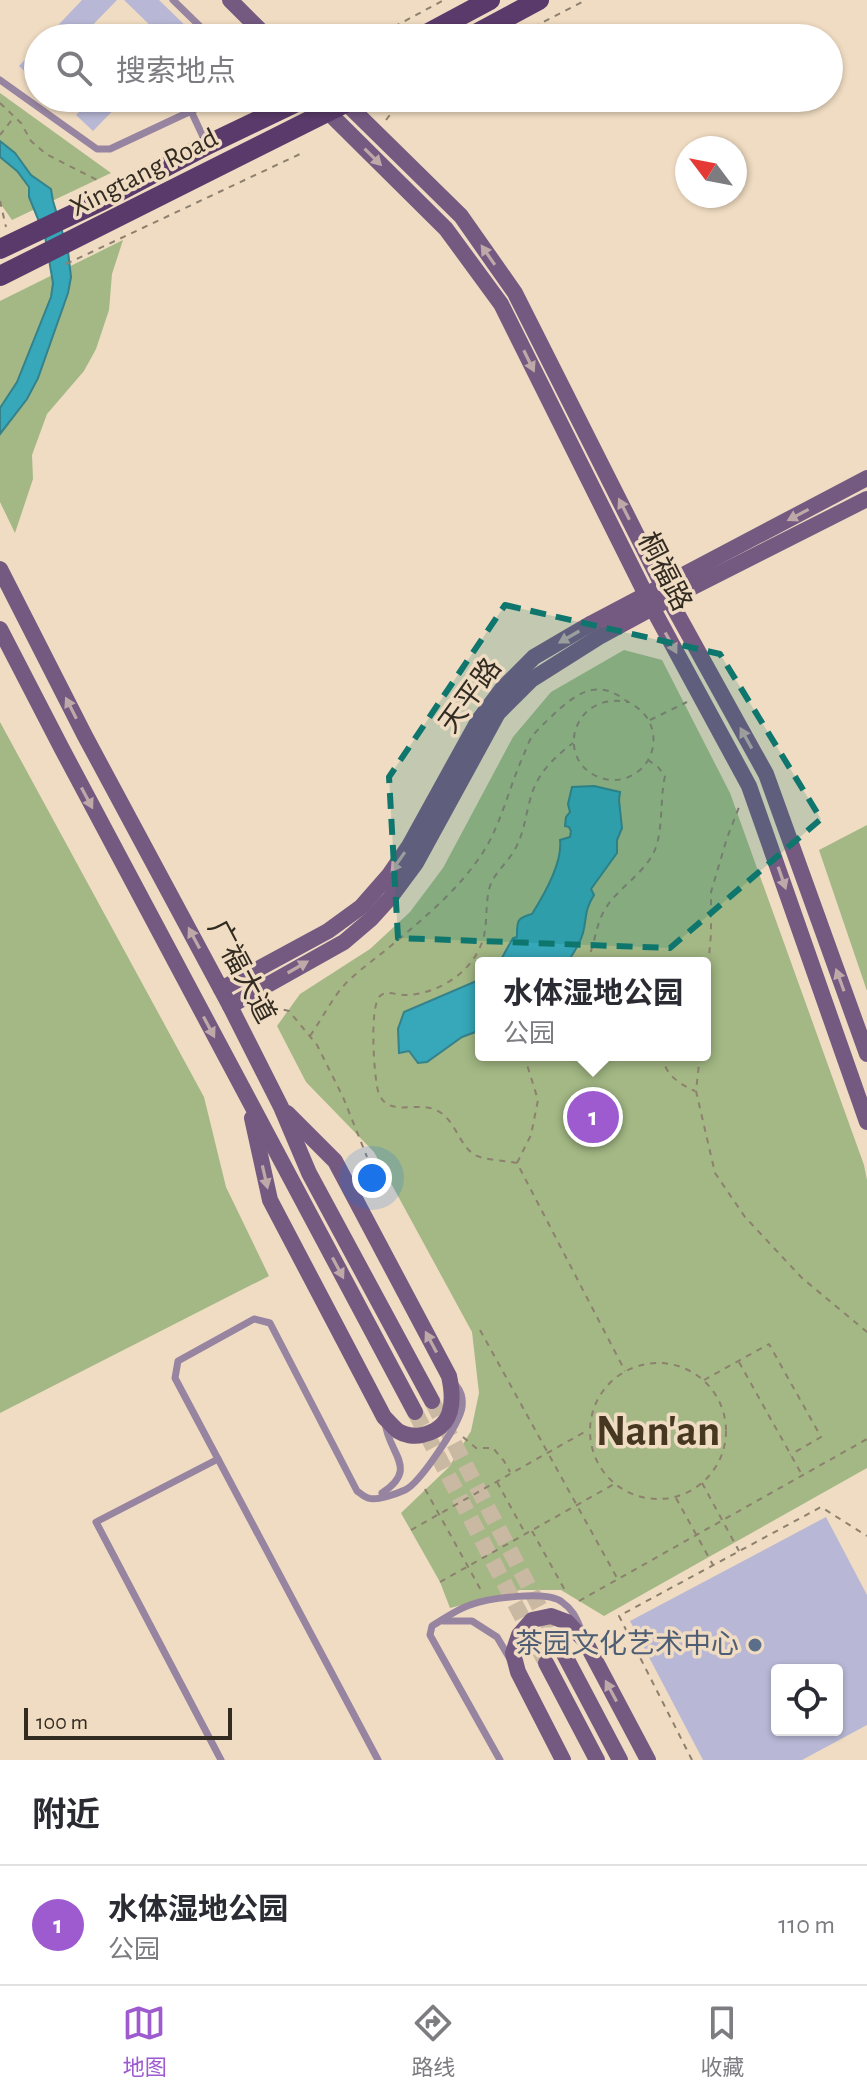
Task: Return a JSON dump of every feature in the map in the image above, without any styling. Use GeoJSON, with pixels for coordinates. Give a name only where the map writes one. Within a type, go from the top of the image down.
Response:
{"type":"FeatureCollection","features":[{"type":"Feature","properties":{"kind":"main road"},"geometry":{"type":"LineString","coordinates":[[445,24],[490,0]]}},
{"type":"Feature","properties":{"kind":"main road"},"geometry":{"type":"LineString","coordinates":[[494,24],[539,0]]}},
{"type":"Feature","properties":{"kind":"main road","name":"Xingtang Road"},"geometry":{"type":"LineString","coordinates":[[4,242],[102,191],[276,112]]}},
{"type":"Feature","properties":{"kind":"main road","name":"Xingtang Road"},"geometry":{"type":"LineString","coordinates":[[8,272],[117,229],[320,112]]}},
{"type":"Feature","properties":{"kind":"street"},"geometry":{"type":"LineString","coordinates":[[230,0],[254,24]]}},
{"type":"Feature","properties":{"kind":"street","name":"桐福路"},"geometry":{"type":"LineString","coordinates":[[346,112],[446,229],[501,304],[650,603],[749,786],[867,1122]]}},
{"type":"Feature","properties":{"kind":"street","name":"桐福路"},"geometry":{"type":"LineString","coordinates":[[348,112],[461,216],[515,293],[666,593],[766,774],[867,1054]]}},
{"type":"Feature","properties":{"kind":"street","name":"天平路"},"geometry":{"type":"LineString","coordinates":[[230,1006],[344,942],[371,919],[416,863],[498,713],[531,680],[666,593],[867,478]]}},
{"type":"Feature","properties":{"kind":"street","name":"天平路"},"geometry":{"type":"LineString","coordinates":[[666,593],[867,499]]}},
{"type":"Feature","properties":{"kind":"street","name":"广福大道"},"geometry":{"type":"LineString","coordinates":[[0,569],[85,736],[230,1006],[281,1107],[309,1173],[432,1401]]}},
{"type":"Feature","properties":{"kind":"street","name":"天平路"},"geometry":{"type":"LineString","coordinates":[[221,989],[328,931],[361,907],[409,846],[478,721],[502,689],[534,657],[592,623],[650,603]]}},
{"type":"Feature","properties":{"kind":"street","name":"广福大道"},"geometry":{"type":"LineString","coordinates":[[0,629],[415,1412]]}},
{"type":"Feature","properties":{"kind":"street"},"geometry":{"type":"LineString","coordinates":[[248,1101],[270,1200],[384,1417],[400,1433],[416,1437],[436,1432],[449,1415],[453,1394],[449,1376],[335,1161],[281,1107]]}},
{"type":"Feature","properties":{"kind":"street"},"geometry":{"type":"LineString","coordinates":[[563,1760],[518,1672],[513,1653],[519,1635],[532,1620],[551,1616],[567,1622],[585,1641],[648,1760]]}},
{"type":"Feature","properties":{"kind":"street"},"geometry":{"type":"LineString","coordinates":[[564,1654],[620,1760]]}},
{"type":"Feature","properties":{"kind":"street"},"geometry":{"type":"LineString","coordinates":[[546,1663],[597,1760]]}},
{"type":"Feature","properties":{"kind":"lane"},"geometry":{"type":"LineString","coordinates":[[173,0],[198,24]]}},
{"type":"Feature","properties":{"kind":"lane"},"geometry":{"type":"LineString","coordinates":[[0,80],[24,97]]}},
{"type":"Feature","properties":{"kind":"lane"},"geometry":{"type":"LineString","coordinates":[[45,112],[97,149],[110,149],[189,112]]}},
{"type":"Feature","properties":{"kind":"lane"},"geometry":{"type":"LineString","coordinates":[[191,112],[207,145]]}},
{"type":"Feature","properties":{"kind":"lane"},"geometry":{"type":"LineString","coordinates":[[378,1760],[175,1378],[178,1361],[254,1319],[270,1323],[357,1491],[373,1499],[407,1489],[456,1426],[462,1409],[462,1392],[449,1376]]}},
{"type":"Feature","properties":{"kind":"lane"},"geometry":{"type":"LineString","coordinates":[[373,1499],[400,1476],[401,1464],[386,1434],[384,1417]]}},
{"type":"Feature","properties":{"kind":"lane"},"geometry":{"type":"LineString","coordinates":[[218,1459],[96,1522],[221,1760]]}},
{"type":"Feature","properties":{"kind":"lane"},"geometry":{"type":"LineString","coordinates":[[500,1760],[430,1635],[432,1626],[468,1605],[486,1600],[547,1595],[570,1606],[585,1641]]}},
{"type":"Feature","properties":{"kind":"lane"},"geometry":{"type":"LineString","coordinates":[[441,1621],[472,1621],[487,1629],[497,1637],[518,1672]]}},
{"type":"Feature","properties":{"kind":"path"},"geometry":{"type":"LineString","coordinates":[[399,24],[444,0]]}},
{"type":"Feature","properties":{"kind":"path"},"geometry":{"type":"LineString","coordinates":[[539,24],[586,0]]}},
{"type":"Feature","properties":{"kind":"path"},"geometry":{"type":"LineString","coordinates":[[0,103],[14,116],[31,141],[46,154],[102,191]]}},
{"type":"Feature","properties":{"kind":"path"},"geometry":{"type":"LineString","coordinates":[[385,121],[392,112]]}},
{"type":"Feature","properties":{"kind":"path"},"geometry":{"type":"LineString","coordinates":[[0,135],[14,116]]}},
{"type":"Feature","properties":{"kind":"path"},"geometry":{"type":"LineString","coordinates":[[55,269],[117,229],[300,154]]}},
{"type":"Feature","properties":{"kind":"path"},"geometry":{"type":"LineString","coordinates":[[0,201],[4,242]]}},
{"type":"Feature","properties":{"kind":"path"},"geometry":{"type":"LineString","coordinates":[[310,1036],[346,983],[435,909],[478,860],[496,827],[533,736],[565,703],[590,690],[611,690],[640,710],[649,721],[653,747],[640,771],[616,780],[604,779],[592,774],[576,755],[575,730],[589,708],[601,702],[628,702]]}},
{"type":"Feature","properties":{"kind":"path"},"geometry":{"type":"LineString","coordinates":[[649,721],[689,701]]}},
{"type":"Feature","properties":{"kind":"path"},"geometry":{"type":"LineString","coordinates":[[517,1163],[476,1156],[454,1125],[437,1110],[391,1106],[383,1101],[376,1079],[373,1010],[380,996],[387,992],[404,995],[426,991],[449,981],[467,968],[480,948],[487,927],[486,904],[491,882],[513,852],[525,827],[537,780],[555,757],[574,743]]}},
{"type":"Feature","properties":{"kind":"path"},"geometry":{"type":"LineString","coordinates":[[589,957],[605,909],[640,872],[657,847],[665,776],[648,760]]}},
{"type":"Feature","properties":{"kind":"path"},"geometry":{"type":"LineString","coordinates":[[709,957],[711,892],[727,838],[742,802]]}},
{"type":"Feature","properties":{"kind":"path"},"geometry":{"type":"LineString","coordinates":[[272,1007],[289,1011],[317,1045],[343,1097],[367,1157]]}},
{"type":"Feature","properties":{"kind":"path"},"geometry":{"type":"LineString","coordinates":[[517,1163],[531,1135],[538,1100],[526,1061]]}},
{"type":"Feature","properties":{"kind":"path"},"geometry":{"type":"LineString","coordinates":[[663,1061],[676,1083],[696,1091]]}},
{"type":"Feature","properties":{"kind":"path"},"geometry":{"type":"LineString","coordinates":[[699,1061],[696,1091],[715,1173],[745,1217],[802,1278],[867,1332]]}},
{"type":"Feature","properties":{"kind":"path"},"geometry":{"type":"LineString","coordinates":[[517,1163],[626,1372]]}},
{"type":"Feature","properties":{"kind":"path"},"geometry":{"type":"LineString","coordinates":[[480,1330],[618,1579]]}},
{"type":"Feature","properties":{"kind":"path"},"geometry":{"type":"LineString","coordinates":[[703,1381],[769,1344],[821,1437],[790,1455]]}},
{"type":"Feature","properties":{"kind":"path"},"geometry":{"type":"LineString","coordinates":[[738,1361],[802,1476]]}},
{"type":"Feature","properties":{"kind":"path"},"geometry":{"type":"LineString","coordinates":[[654,1363],[676,1365],[696,1374],[703,1381],[722,1409],[726,1431],[722,1453],[711,1473],[695,1488],[675,1497],[651,1499],[629,1493],[610,1480],[597,1462],[589,1430],[599,1396],[614,1379],[633,1368],[654,1363]]}},
{"type":"Feature","properties":{"kind":"path"},"geometry":{"type":"LineString","coordinates":[[411,1530],[589,1430]]}},
{"type":"Feature","properties":{"kind":"path"},"geometry":{"type":"LineString","coordinates":[[463,1437],[476,1448],[493,1448],[510,1474]]}},
{"type":"Feature","properties":{"kind":"path"},"geometry":{"type":"LineString","coordinates":[[531,1530],[570,1606],[867,1439]]}},
{"type":"Feature","properties":{"kind":"path"},"geometry":{"type":"LineString","coordinates":[[418,1478],[486,1600]]}},
{"type":"Feature","properties":{"kind":"path"},"geometry":{"type":"LineString","coordinates":[[497,1481],[526,1534]]}},
{"type":"Feature","properties":{"kind":"path"},"geometry":{"type":"LineString","coordinates":[[701,1482],[739,1551]]}},
{"type":"Feature","properties":{"kind":"path"},"geometry":{"type":"LineString","coordinates":[[440,1582],[616,1483]]}},
{"type":"Feature","properties":{"kind":"path"},"geometry":{"type":"LineString","coordinates":[[675,1497],[713,1565]]}},
{"type":"Feature","properties":{"kind":"path"},"geometry":{"type":"LineString","coordinates":[[692,1760],[619,1616],[821,1507],[867,1536]]}},
{"type":"Feature","properties":{"kind":"highlighted area"},"geometry":{"type":"Polygon","coordinates":[[[505,605],[720,654],[821,819],[670,948],[398,938],[389,777],[505,605]]]}},
{"type":"Feature","properties":{"kind":"green space"},"geometry":{"type":"Polygon","coordinates":[[[0,93],[111,173],[12,220],[0,203],[0,93]]]}},
{"type":"Feature","properties":{"kind":"green space"},"geometry":{"type":"Polygon","coordinates":[[[123,240],[112,274],[109,310],[96,349],[84,371],[47,414],[32,455],[33,479],[15,533],[0,502],[0,301],[123,240]]]}},
{"type":"Feature","properties":{"kind":"green space"},"geometry":{"type":"Polygon","coordinates":[[[624,650],[662,660],[730,793],[867,1180],[867,1468],[604,1616],[561,1590],[520,1590],[450,1608],[440,1582],[401,1513],[449,1467],[471,1431],[479,1393],[472,1332],[374,1152],[306,1082],[277,1026],[300,994],[370,949],[410,912],[443,868],[513,737],[551,692],[624,650]]]}},
{"type":"Feature","properties":{"kind":"green space"},"geometry":{"type":"Polygon","coordinates":[[[0,722],[204,1097],[226,1187],[269,1276],[0,1413],[0,722]]]}},
{"type":"Feature","properties":{"kind":"green space"},"geometry":{"type":"Polygon","coordinates":[[[867,825],[867,991],[819,850],[867,825]]]}},
{"type":"Feature","properties":{"kind":"water"},"geometry":{"type":"Polygon","coordinates":[[[0,141],[15,153],[31,175],[51,189],[68,251],[71,277],[38,378],[27,399],[0,434],[0,408],[17,382],[51,297],[53,283],[45,236],[29,197],[29,187],[17,171],[0,157],[0,141]]]}},
{"type":"Feature","properties":{"kind":"water"},"geometry":{"type":"Polygon","coordinates":[[[594,786],[620,792],[622,828],[617,840],[617,853],[591,889],[594,895],[587,910],[583,933],[571,957],[502,957],[513,938],[517,937],[518,921],[532,914],[547,888],[559,859],[560,840],[570,837],[571,831],[565,826],[570,812],[568,804],[572,787],[594,786]]]}},
{"type":"Feature","properties":{"kind":"water"},"geometry":{"type":"Polygon","coordinates":[[[475,982],[475,1032],[462,1037],[427,1062],[418,1063],[409,1051],[399,1053],[398,1029],[404,1012],[475,982]]]}},
{"type":"Feature","properties":{"kind":"building"},"geometry":{"type":"Polygon","coordinates":[[[82,0],[117,0],[94,24],[59,24],[82,0]]]}},
{"type":"Feature","properties":{"kind":"building"},"geometry":{"type":"Polygon","coordinates":[[[124,0],[159,0],[184,24],[149,24],[124,0]]]}},
{"type":"Feature","properties":{"kind":"building"},"geometry":{"type":"Polygon","coordinates":[[[79,112],[111,112],[93,131],[76,115],[79,112]]]}},
{"type":"Feature","properties":{"kind":"building","name":"茶园文化艺术中心"},"geometry":{"type":"Polygon","coordinates":[[[826,1517],[867,1595],[867,1725],[802,1760],[703,1760],[630,1621],[826,1517]]]}},
{"type":"Feature","properties":{"kind":"tunnel"},"geometry":{"type":"LineString","coordinates":[[432,1401],[564,1654]]}},
{"type":"Feature","properties":{"kind":"tunnel"},"geometry":{"type":"LineString","coordinates":[[415,1412],[546,1663]]}},
{"type":"Feature","properties":{"kind":"place","name":"水体湿地公园"},"geometry":{"type":"Point","coordinates":[593,1117]}},
{"type":"Feature","properties":{"kind":"place","name":"茶园文化艺术中心"},"geometry":{"type":"Point","coordinates":[755,1645]}},
{"type":"Feature","properties":{"kind":"district","name":"Nan'an"},"geometry":{"type":"Point","coordinates":[658,1432]}}]}
